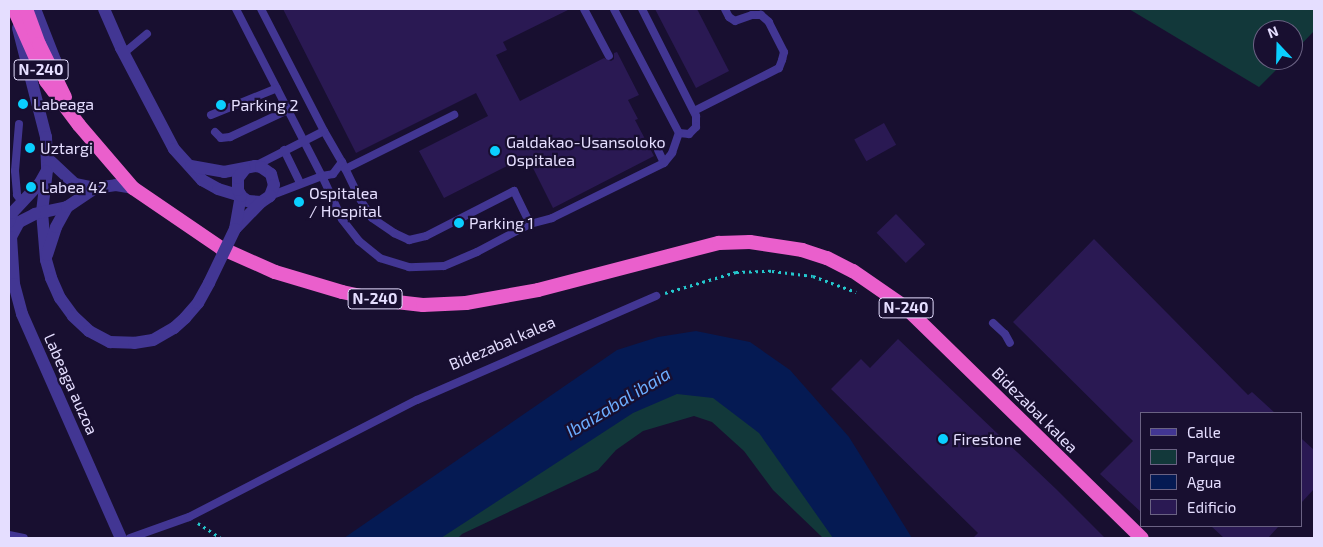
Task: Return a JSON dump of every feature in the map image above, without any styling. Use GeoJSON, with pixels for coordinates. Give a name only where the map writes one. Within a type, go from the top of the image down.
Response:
{"type":"FeatureCollection","features":[{"type":"Feature","properties":{"kind":"highway","name":"N-240"},"geometry":{"type":"LineString","coordinates":[[13,9],[46,81],[79,125],[133,188]]}},
{"type":"Feature","properties":{"kind":"highway","name":"N-240"},"geometry":{"type":"LineString","coordinates":[[26,9],[39,44],[79,125]]}},
{"type":"Feature","properties":{"kind":"highway","name":"Bidezabal kalea"},"geometry":{"type":"LineString","coordinates":[[133,188],[221,248],[275,272],[342,292],[379,300],[423,305],[466,303],[531,292],[719,243],[750,242],[802,250],[827,258],[853,271],[905,307],[1142,538]]}},
{"type":"Feature","properties":{"kind":"street","name":"Labeaga auzoa"},"geometry":{"type":"LineString","coordinates":[[13,9],[36,92],[46,138],[47,164],[39,213],[46,260],[51,278],[60,298],[73,316],[89,331],[110,342],[134,343],[153,340],[174,328],[198,302],[235,229]]}},
{"type":"Feature","properties":{"kind":"street"},"geometry":{"type":"LineString","coordinates":[[35,9],[55,60],[61,88]]}},
{"type":"Feature","properties":{"kind":"street"},"geometry":{"type":"LineString","coordinates":[[104,9],[124,53],[174,149],[202,180],[218,189],[241,196],[248,201],[266,199]]}},
{"type":"Feature","properties":{"kind":"street","name":"Labeaga auzoa"},"geometry":{"type":"LineString","coordinates":[[47,164],[75,184],[95,188],[116,185],[133,188]]}},
{"type":"Feature","properties":{"kind":"street"},"geometry":{"type":"LineString","coordinates":[[9,222],[12,213],[40,183],[47,164]]}},
{"type":"Feature","properties":{"kind":"street"},"geometry":{"type":"LineString","coordinates":[[191,166],[224,172],[250,167],[266,169],[273,179],[266,199],[235,229]]}},
{"type":"Feature","properties":{"kind":"street"},"geometry":{"type":"LineString","coordinates":[[235,229],[241,196],[238,190],[238,178],[250,167]]}},
{"type":"Feature","properties":{"kind":"street","name":"Labeaga auzoa"},"geometry":{"type":"LineString","coordinates":[[95,188],[68,207],[39,213],[19,222],[10,234],[14,284],[22,314],[121,538]]}},
{"type":"Feature","properties":{"kind":"street"},"geometry":{"type":"LineString","coordinates":[[22,202],[39,213]]}},
{"type":"Feature","properties":{"kind":"street","name":"Labeaga auzoa"},"geometry":{"type":"LineString","coordinates":[[46,260],[56,227],[68,207]]}},
{"type":"Feature","properties":{"kind":"lane"},"geometry":{"type":"LineString","coordinates":[[236,9],[322,176],[342,219],[358,241],[380,258],[409,267],[444,266],[478,252],[530,224],[552,218],[664,163],[672,153],[680,133],[614,9]]}},
{"type":"Feature","properties":{"kind":"lane"},"geometry":{"type":"LineString","coordinates":[[261,9],[360,199],[372,218],[394,233],[409,240],[426,236],[514,191],[530,224]]}},
{"type":"Feature","properties":{"kind":"lane"},"geometry":{"type":"LineString","coordinates":[[584,9],[609,56]]}},
{"type":"Feature","properties":{"kind":"lane"},"geometry":{"type":"LineString","coordinates":[[642,9],[696,116],[696,127],[689,134],[680,133]]}},
{"type":"Feature","properties":{"kind":"lane"},"geometry":{"type":"LineString","coordinates":[[694,111],[779,68],[782,60],[784,52],[778,38],[761,15],[752,15],[735,21],[729,17],[725,9]]}},
{"type":"Feature","properties":{"kind":"lane"},"geometry":{"type":"LineString","coordinates":[[124,53],[147,34]]}},
{"type":"Feature","properties":{"kind":"lane"},"geometry":{"type":"LineString","coordinates":[[211,115],[277,88]]}},
{"type":"Feature","properties":{"kind":"lane"},"geometry":{"type":"LineString","coordinates":[[215,132],[221,138],[230,137],[288,110]]}},
{"type":"Feature","properties":{"kind":"lane"},"geometry":{"type":"LineString","coordinates":[[266,199],[300,183],[333,174],[343,165],[454,114]]}},
{"type":"Feature","properties":{"kind":"lane"},"geometry":{"type":"LineString","coordinates":[[19,124],[15,171],[16,195],[22,202]]}},
{"type":"Feature","properties":{"kind":"lane"},"geometry":{"type":"LineString","coordinates":[[250,167],[324,131]]}},
{"type":"Feature","properties":{"kind":"lane"},"geometry":{"type":"LineString","coordinates":[[284,150],[300,183]]}},
{"type":"Feature","properties":{"kind":"lane"},"geometry":{"type":"LineString","coordinates":[[658,150],[664,163]]}},
{"type":"Feature","properties":{"kind":"lane","name":"Bidezabal kalea"},"geometry":{"type":"LineString","coordinates":[[130,538],[189,517],[417,400],[656,296]]}},
{"type":"Feature","properties":{"kind":"lane"},"geometry":{"type":"LineString","coordinates":[[993,323],[1005,334],[1010,343]]}},
{"type":"Feature","properties":{"kind":"lane"},"geometry":{"type":"LineString","coordinates":[[9,535],[24,538]]}},
{"type":"Feature","properties":{"kind":"path"},"geometry":{"type":"LineString","coordinates":[[656,296],[736,272],[772,271],[813,276],[862,295]]}},
{"type":"Feature","properties":{"kind":"path"},"geometry":{"type":"LineString","coordinates":[[189,517],[221,538]]}},
{"type":"Feature","properties":{"kind":"green space"},"geometry":{"type":"Polygon","coordinates":[[[1129,9],[1314,9],[1314,31],[1303,43],[1303,20],[1253,20],[1253,70],[1276,70],[1259,87],[1129,9]]]}},
{"type":"Feature","properties":{"kind":"green space"},"geometry":{"type":"Polygon","coordinates":[[[689,339],[888,538],[823,538],[773,490],[744,451],[712,422],[694,416],[643,431],[616,450],[598,470],[462,534],[458,538],[362,538],[689,339]]]}},
{"type":"Feature","properties":{"kind":"water","name":"Ibaizabal ibaia"},"geometry":{"type":"Polygon","coordinates":[[[696,331],[750,342],[790,370],[849,437],[912,538],[833,538],[759,433],[713,398],[677,394],[633,413],[441,538],[344,538],[617,350],[658,337],[696,331]]]}},
{"type":"Feature","properties":{"kind":"building"},"geometry":{"type":"Polygon","coordinates":[[[283,9],[570,9],[503,42],[507,50],[496,55],[520,101],[604,58],[611,61],[614,59],[614,53],[617,52],[639,95],[628,100],[638,119],[635,120],[654,156],[553,208],[527,156],[444,198],[419,151],[488,116],[476,93],[356,153],[283,9]]]}},
{"type":"Feature","properties":{"kind":"building"},"geometry":{"type":"Polygon","coordinates":[[[655,9],[697,9],[729,71],[696,88],[655,9]]]}},
{"type":"Feature","properties":{"kind":"building"},"geometry":{"type":"Polygon","coordinates":[[[884,123],[896,145],[866,161],[854,139],[884,123]]]}},
{"type":"Feature","properties":{"kind":"building"},"geometry":{"type":"Polygon","coordinates":[[[896,214],[925,244],[906,263],[877,233],[896,214]]]}},
{"type":"Feature","properties":{"kind":"building"},"geometry":{"type":"Polygon","coordinates":[[[1094,239],[1248,395],[1252,392],[1274,412],[1140,412],[1140,511],[1100,474],[1133,441],[1013,322],[1094,239]]]}},
{"type":"Feature","properties":{"kind":"building","name":"Firestone"},"geometry":{"type":"Polygon","coordinates":[[[898,339],[1105,538],[973,538],[978,533],[831,389],[861,359],[870,368],[898,339]]]}},
{"type":"Feature","properties":{"kind":"building"},"geometry":{"type":"Polygon","coordinates":[[[1303,440],[1314,450],[1314,489],[1303,501],[1303,440]]]}},
{"type":"Feature","properties":{"kind":"building"},"geometry":{"type":"Polygon","coordinates":[[[1212,527],[1278,527],[1268,538],[1224,538],[1212,527]]]}},
{"type":"Feature","properties":{"kind":"place","name":"Labeaga"},"geometry":{"type":"Point","coordinates":[23,104]}},
{"type":"Feature","properties":{"kind":"place","name":"Parking 2"},"geometry":{"type":"Point","coordinates":[221,105]}},
{"type":"Feature","properties":{"kind":"place","name":"Uztargi"},"geometry":{"type":"Point","coordinates":[30,148]}},
{"type":"Feature","properties":{"kind":"place","name":"Galdakao-Usansoloko Ospitalea"},"geometry":{"type":"Point","coordinates":[495,151]}},
{"type":"Feature","properties":{"kind":"place","name":"Labea 42"},"geometry":{"type":"Point","coordinates":[31,187]}},
{"type":"Feature","properties":{"kind":"place","name":"Ospitalea / Hospital"},"geometry":{"type":"Point","coordinates":[299,202]}},
{"type":"Feature","properties":{"kind":"place","name":"Parking 1"},"geometry":{"type":"Point","coordinates":[459,223]}},
{"type":"Feature","properties":{"kind":"place","name":"Firestone"},"geometry":{"type":"Point","coordinates":[943,439]}}]}
